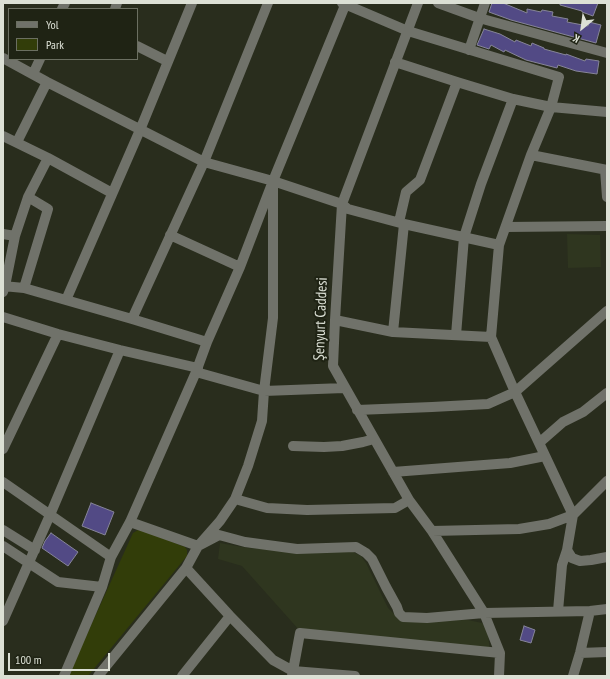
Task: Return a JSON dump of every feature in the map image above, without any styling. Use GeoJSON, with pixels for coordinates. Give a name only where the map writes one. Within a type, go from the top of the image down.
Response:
{"type":"FeatureCollection","features":[{"type":"Feature","properties":{"kind":"street"},"geometry":{"type":"LineString","coordinates":[[66,300],[140,130],[192,3]]}},
{"type":"Feature","properties":{"kind":"street"},"geometry":{"type":"LineString","coordinates":[[132,319],[204,162],[268,3]]}},
{"type":"Feature","properties":{"kind":"street"},"geometry":{"type":"LineString","coordinates":[[64,676],[102,587],[111,557],[130,522],[197,370],[207,342],[240,267],[344,3],[408,31],[559,77],[550,107],[531,155],[500,245],[491,337],[515,392],[573,515],[562,565],[558,611]]}},
{"type":"Feature","properties":{"kind":"street","name":"Şenyurt Caddesi"},"geometry":{"type":"LineString","coordinates":[[418,3],[342,204],[334,320],[333,366],[344,388],[409,500],[432,531],[484,613],[500,653],[499,676]]}},
{"type":"Feature","properties":{"kind":"street"},"geometry":{"type":"LineString","coordinates":[[438,3],[479,18],[607,53]]}},
{"type":"Feature","properties":{"kind":"street"},"geometry":{"type":"LineString","coordinates":[[469,50],[485,3]]}},
{"type":"Feature","properties":{"kind":"street"},"geometry":{"type":"LineString","coordinates":[[138,46],[167,61]]}},
{"type":"Feature","properties":{"kind":"street"},"geometry":{"type":"LineString","coordinates":[[3,58],[204,162],[273,181],[342,204],[348,208],[401,223],[500,245]]}},
{"type":"Feature","properties":{"kind":"street"},"geometry":{"type":"LineString","coordinates":[[33,74],[40,60]]}},
{"type":"Feature","properties":{"kind":"street"},"geometry":{"type":"LineString","coordinates":[[396,62],[514,99],[550,107],[607,112]]}},
{"type":"Feature","properties":{"kind":"street"},"geometry":{"type":"LineString","coordinates":[[17,142],[47,82]]}},
{"type":"Feature","properties":{"kind":"street"},"geometry":{"type":"LineString","coordinates":[[393,332],[401,223],[406,192],[420,180],[458,82]]}},
{"type":"Feature","properties":{"kind":"street"},"geometry":{"type":"LineString","coordinates":[[456,335],[464,237],[481,184],[514,99]]}},
{"type":"Feature","properties":{"kind":"street"},"geometry":{"type":"LineString","coordinates":[[3,136],[48,158],[112,193]]}},
{"type":"Feature","properties":{"kind":"street"},"geometry":{"type":"LineString","coordinates":[[531,155],[606,170],[607,197]]}},
{"type":"Feature","properties":{"kind":"street"},"geometry":{"type":"LineString","coordinates":[[48,158],[28,197],[15,236],[4,288],[24,288],[207,342]]}},
{"type":"Feature","properties":{"kind":"street"},"geometry":{"type":"LineString","coordinates":[[98,676],[186,568],[198,546],[220,521],[235,499],[248,466],[262,421],[273,318],[273,181]]}},
{"type":"Feature","properties":{"kind":"street"},"geometry":{"type":"LineString","coordinates":[[24,288],[48,209],[28,197]]}},
{"type":"Feature","properties":{"kind":"street"},"geometry":{"type":"LineString","coordinates":[[506,227],[607,226]]}},
{"type":"Feature","properties":{"kind":"street"},"geometry":{"type":"LineString","coordinates":[[3,234],[15,236]]}},
{"type":"Feature","properties":{"kind":"street"},"geometry":{"type":"LineString","coordinates":[[170,235],[240,267]]}},
{"type":"Feature","properties":{"kind":"street"},"geometry":{"type":"LineString","coordinates":[[357,410],[488,404],[515,392],[607,311]]}},
{"type":"Feature","properties":{"kind":"street"},"geometry":{"type":"LineString","coordinates":[[3,317],[58,334],[197,370],[264,391],[344,388]]}},
{"type":"Feature","properties":{"kind":"street"},"geometry":{"type":"LineString","coordinates":[[334,320],[393,332],[491,337]]}},
{"type":"Feature","properties":{"kind":"street"},"geometry":{"type":"LineString","coordinates":[[3,449],[58,334]]}},
{"type":"Feature","properties":{"kind":"street"},"geometry":{"type":"LineString","coordinates":[[3,621],[35,550],[120,350]]}},
{"type":"Feature","properties":{"kind":"street"},"geometry":{"type":"LineString","coordinates":[[539,443],[563,422],[583,412],[607,393]]}},
{"type":"Feature","properties":{"kind":"street"},"geometry":{"type":"LineString","coordinates":[[293,446],[338,446],[374,439]]}},
{"type":"Feature","properties":{"kind":"street"},"geometry":{"type":"LineString","coordinates":[[393,472],[510,463],[545,456]]}},
{"type":"Feature","properties":{"kind":"street"},"geometry":{"type":"LineString","coordinates":[[432,531],[519,529],[550,524],[573,515],[607,481]]}},
{"type":"Feature","properties":{"kind":"street"},"geometry":{"type":"LineString","coordinates":[[3,482],[111,557]]}},
{"type":"Feature","properties":{"kind":"street"},"geometry":{"type":"LineString","coordinates":[[235,499],[267,508],[307,510],[394,508],[409,500]]}},
{"type":"Feature","properties":{"kind":"street"},"geometry":{"type":"LineString","coordinates":[[130,522],[198,546],[219,534],[245,542],[297,549],[356,547],[372,559],[399,613],[403,617],[427,618],[484,613],[590,611],[607,609]]}},
{"type":"Feature","properties":{"kind":"street"},"geometry":{"type":"LineString","coordinates":[[3,530],[35,550]]}},
{"type":"Feature","properties":{"kind":"street"},"geometry":{"type":"LineString","coordinates":[[3,546],[58,582],[102,587]]}},
{"type":"Feature","properties":{"kind":"street"},"geometry":{"type":"LineString","coordinates":[[566,550],[572,558],[580,561],[607,557]]}},
{"type":"Feature","properties":{"kind":"street"},"geometry":{"type":"LineString","coordinates":[[186,568],[273,660],[293,673],[355,676]]}},
{"type":"Feature","properties":{"kind":"street"},"geometry":{"type":"LineString","coordinates":[[573,676],[590,611]]}},
{"type":"Feature","properties":{"kind":"street"},"geometry":{"type":"LineString","coordinates":[[187,675],[230,616]]}},
{"type":"Feature","properties":{"kind":"street"},"geometry":{"type":"LineString","coordinates":[[293,673],[300,633],[500,653]]}},
{"type":"Feature","properties":{"kind":"street"},"geometry":{"type":"LineString","coordinates":[[580,653],[607,652]]}},
{"type":"Feature","properties":{"kind":"shaded area"},"geometry":{"type":"Polygon","coordinates":[[[567,234],[600,235],[601,267],[568,268],[567,234]]]}},
{"type":"Feature","properties":{"kind":"shaded area"},"geometry":{"type":"Polygon","coordinates":[[[220,543],[248,548],[315,552],[353,552],[361,556],[366,563],[388,608],[398,618],[405,621],[468,620],[482,623],[487,626],[490,651],[300,631],[242,566],[218,559],[220,543]]]}},
{"type":"Feature","properties":{"kind":"green space"},"geometry":{"type":"Polygon","coordinates":[[[138,530],[185,547],[187,550],[187,556],[88,676],[68,676],[133,533],[138,530]]]}},
{"type":"Feature","properties":{"kind":"building"},"geometry":{"type":"Polygon","coordinates":[[[492,3],[503,3],[527,13],[527,9],[541,12],[542,10],[553,12],[552,16],[568,19],[567,22],[588,26],[589,22],[601,25],[596,43],[511,20],[489,12],[492,3]]]}},
{"type":"Feature","properties":{"kind":"building"},"geometry":{"type":"Polygon","coordinates":[[[560,3],[598,3],[593,16],[582,11],[560,5],[560,3]]]}},
{"type":"Feature","properties":{"kind":"building"},"geometry":{"type":"Polygon","coordinates":[[[484,29],[500,34],[515,42],[516,40],[531,46],[532,43],[544,49],[566,54],[585,61],[586,59],[599,61],[597,74],[576,71],[558,65],[557,68],[526,60],[505,50],[504,52],[491,45],[489,49],[477,45],[484,29]]]}},
{"type":"Feature","properties":{"kind":"building"},"geometry":{"type":"Polygon","coordinates":[[[91,503],[114,512],[105,535],[82,526],[91,503]]]}},
{"type":"Feature","properties":{"kind":"building"},"geometry":{"type":"Polygon","coordinates":[[[51,533],[78,552],[68,566],[42,548],[51,533]]]}},
{"type":"Feature","properties":{"kind":"building"},"geometry":{"type":"Polygon","coordinates":[[[524,626],[535,630],[531,643],[520,640],[524,626]]]}}]}
